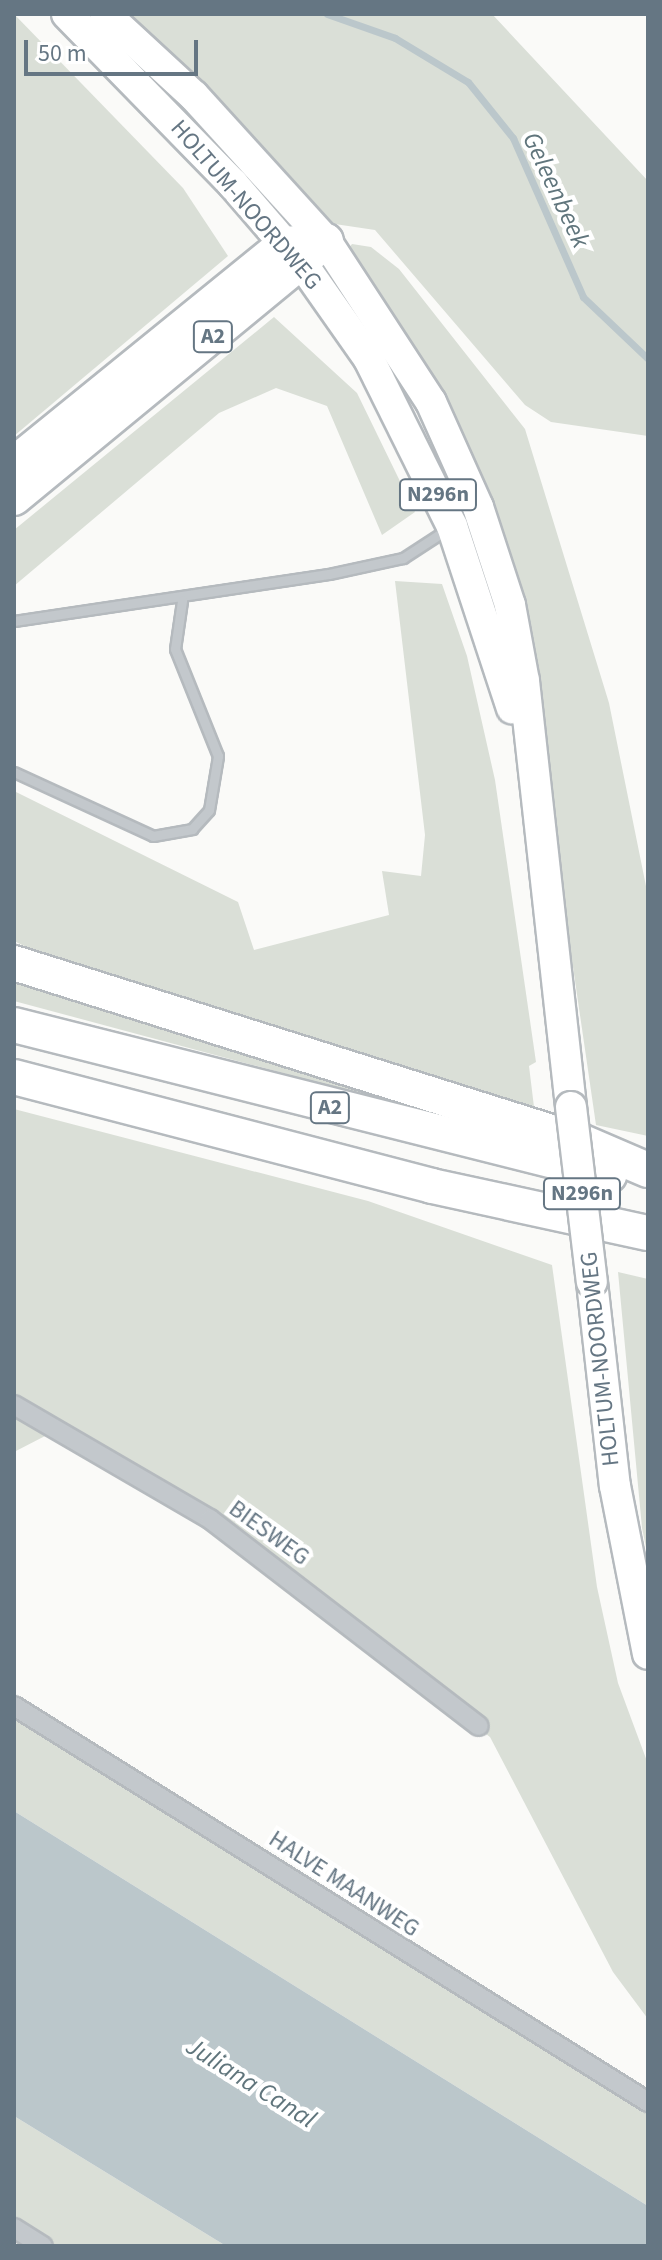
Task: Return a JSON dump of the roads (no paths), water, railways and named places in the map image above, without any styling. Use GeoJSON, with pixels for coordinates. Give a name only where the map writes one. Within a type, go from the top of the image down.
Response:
{"type":"FeatureCollection","features":[{"type":"Feature","properties":{"kind":"highway","name":"A2"},"geometry":{"type":"LineString","coordinates":[[14,464],[305,250]]}},
{"type":"Feature","properties":{"kind":"highway","name":"A2"},"geometry":{"type":"LineString","coordinates":[[14,498],[305,250]]}},
{"type":"Feature","properties":{"kind":"highway","name":"A2"},"geometry":{"type":"LineString","coordinates":[[14,963],[580,1141],[648,1170]]}},
{"type":"Feature","properties":{"kind":"highway","name":"A2"},"geometry":{"type":"LineString","coordinates":[[14,1025],[648,1185]]}},
{"type":"Feature","properties":{"kind":"highway","name":"A2"},"geometry":{"type":"LineString","coordinates":[[14,1077],[432,1186],[648,1233]]}},
{"type":"Feature","properties":{"kind":"main road","name":"HOLTUM-NOORDWEG"},"geometry":{"type":"LineString","coordinates":[[67,14],[305,250]]}},
{"type":"Feature","properties":{"kind":"main road","name":"HOLTUM-NOORDWEG"},"geometry":{"type":"LineString","coordinates":[[105,14],[194,96],[305,250],[431,402],[465,516],[510,605],[615,1486],[648,1654]]}},
{"type":"Feature","properties":{"kind":"street","name":"BIESWEG"},"geometry":{"type":"LineString","coordinates":[[14,1405],[210,1519],[479,1726]]}},
{"type":"Feature","properties":{"kind":"street","name":"HALVE MAANWEG"},"geometry":{"type":"LineString","coordinates":[[14,1706],[648,2102]]}},
{"type":"Feature","properties":{"kind":"street"},"geometry":{"type":"LineString","coordinates":[[14,2228],[43,2246]]}},
{"type":"Feature","properties":{"kind":"lane"},"geometry":{"type":"LineString","coordinates":[[14,621],[182,601],[403,558],[465,516]]}},
{"type":"Feature","properties":{"kind":"lane"},"geometry":{"type":"LineString","coordinates":[[14,772],[153,836],[192,829],[209,810],[218,756],[175,649],[182,601]]}},
{"type":"Feature","properties":{"kind":"water","name":"Juliana Canal"},"geometry":{"type":"Polygon","coordinates":[[[14,1811],[648,2206],[648,2246],[226,2246],[14,2116],[14,1811]]]}},
{"type":"Feature","properties":{"kind":"waterway","name":"Geleenbeek"},"geometry":{"type":"LineString","coordinates":[[327,14],[395,38],[468,82],[513,138],[583,297],[648,359]]}}]}
